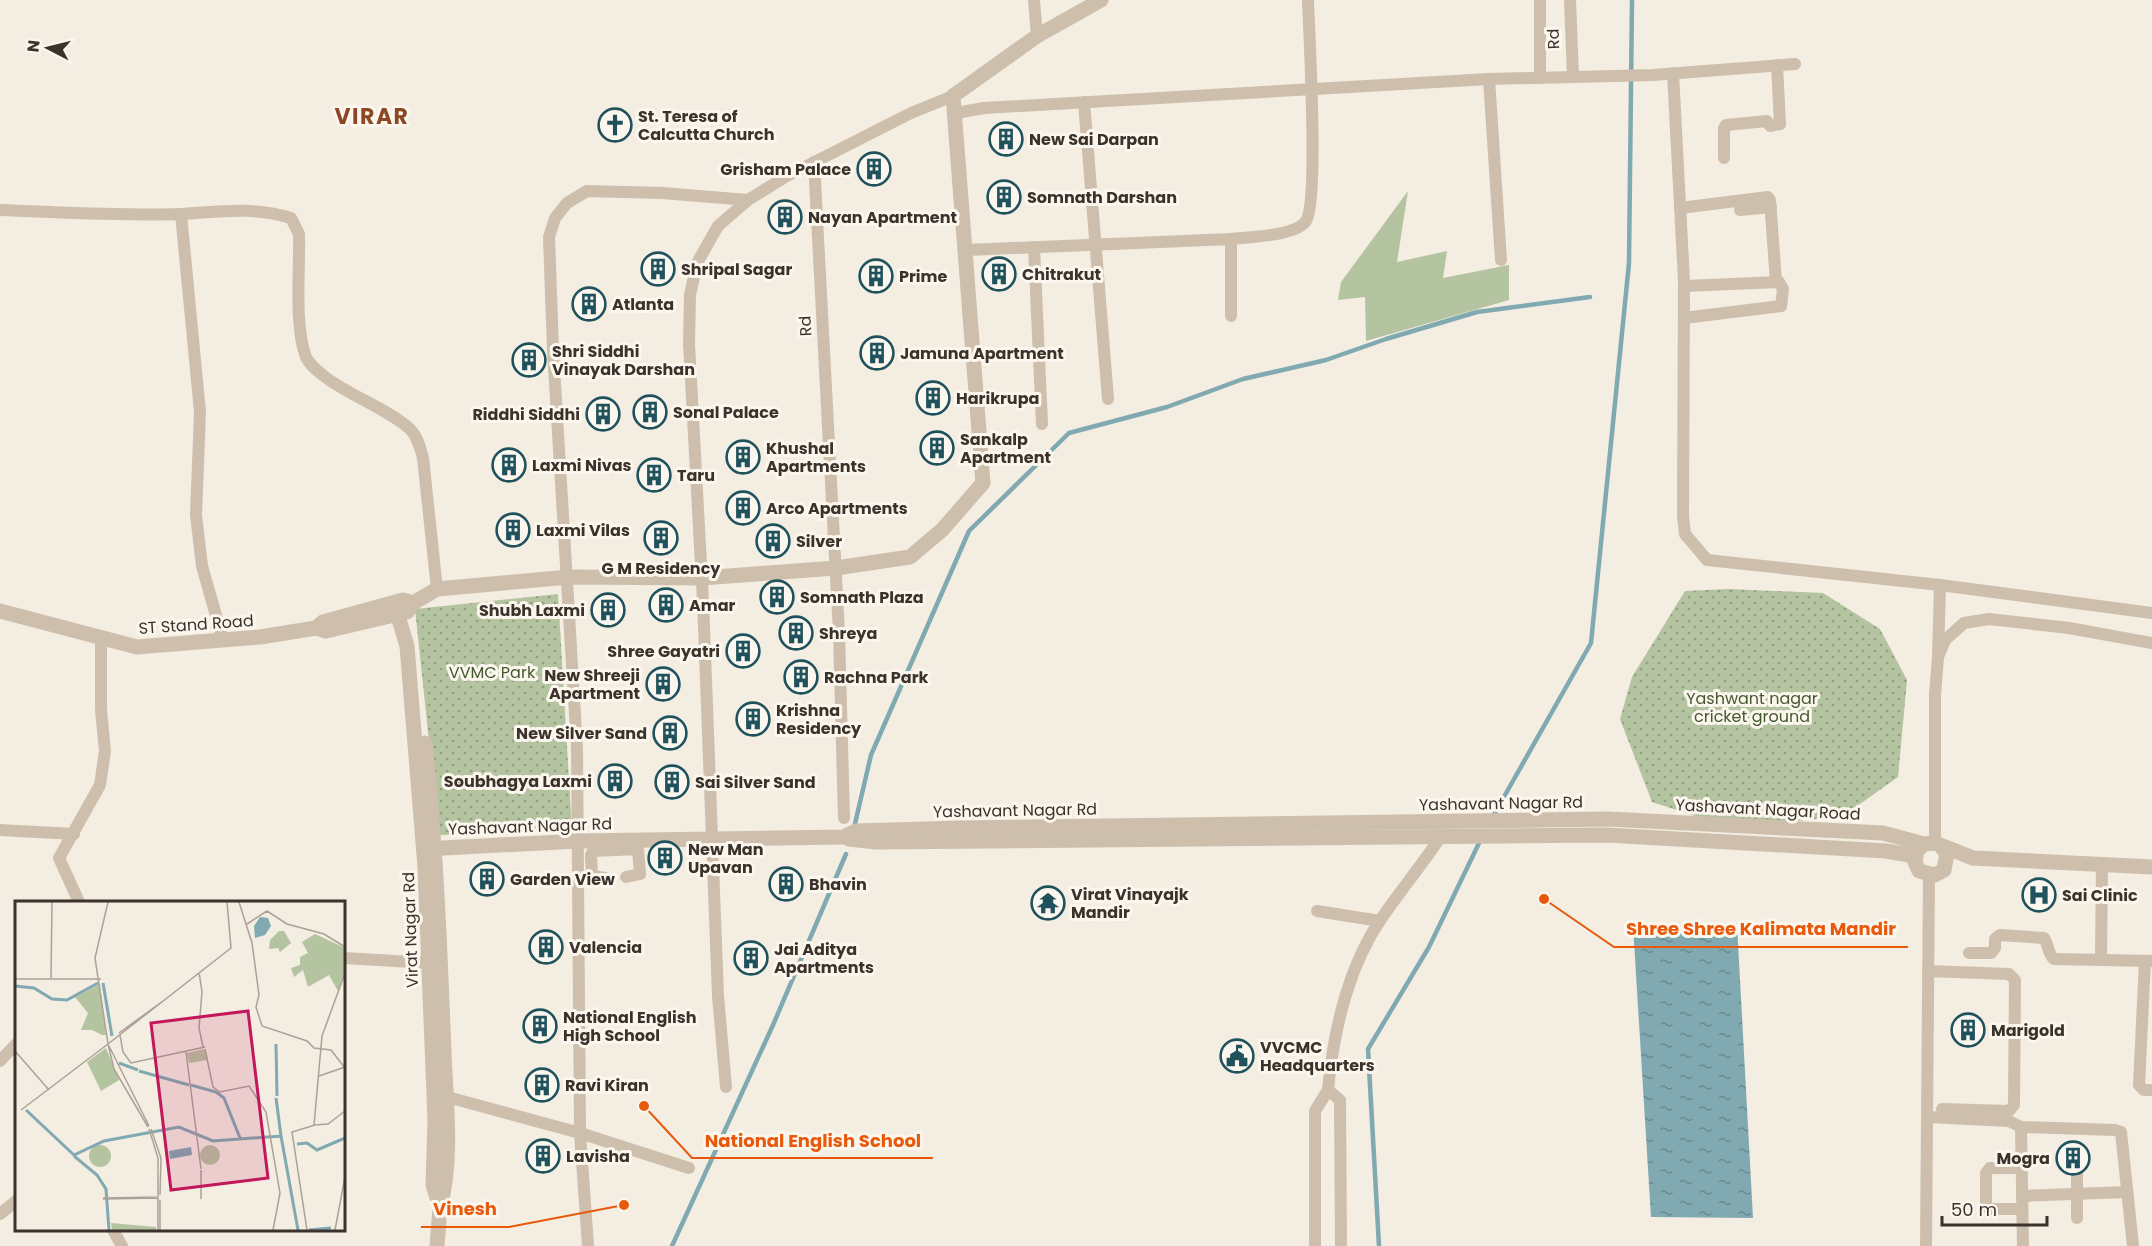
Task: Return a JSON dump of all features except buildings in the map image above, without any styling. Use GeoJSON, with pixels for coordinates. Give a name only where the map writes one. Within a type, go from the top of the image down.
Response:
{"type":"FeatureCollection","features":[{"type":"Feature","properties":{"kind":"street"},"geometry":{"type":"LineString","coordinates":[[1034,0],[1037,36]]}},
{"type":"Feature","properties":{"kind":"street"},"geometry":{"type":"LineString","coordinates":[[726,1087],[718,996],[702,578],[688,344],[690,295],[697,263],[718,226],[748,200],[814,162],[911,113],[953,96],[1037,36],[1101,0]]}},
{"type":"Feature","properties":{"kind":"street"},"geometry":{"type":"LineString","coordinates":[[966,250],[1232,239],[1296,231],[1307,221],[1311,201],[1308,0]]}},
{"type":"Feature","properties":{"kind":"street"},"geometry":{"type":"LineString","coordinates":[[1540,0],[1540,78]]}},
{"type":"Feature","properties":{"kind":"street","name":"Rd"},"geometry":{"type":"LineString","coordinates":[[1570,0],[1573,77]]}},
{"type":"Feature","properties":{"kind":"street"},"geometry":{"type":"LineString","coordinates":[[956,113],[984,108],[1084,102],[1489,79],[1653,75],[1795,64]]}},
{"type":"Feature","properties":{"kind":"street"},"geometry":{"type":"LineString","coordinates":[[1724,158],[1724,128],[1726,125],[1767,121],[1770,126],[1780,124],[1777,65]]}},
{"type":"Feature","properties":{"kind":"street"},"geometry":{"type":"LineString","coordinates":[[1673,73],[1684,286],[1683,517],[1685,534],[1707,560],[1940,585],[2152,613]]}},
{"type":"Feature","properties":{"kind":"street"},"geometry":{"type":"LineString","coordinates":[[1489,79],[1501,260]]}},
{"type":"Feature","properties":{"kind":"street"},"geometry":{"type":"LineString","coordinates":[[0,210],[181,214],[242,210],[269,211],[291,218],[299,234],[301,340],[307,360],[351,396],[390,416],[411,430],[419,443],[423,458],[437,589],[568,577],[702,578],[836,568],[910,557],[942,530],[983,483],[953,96]]}},
{"type":"Feature","properties":{"kind":"street"},"geometry":{"type":"LineString","coordinates":[[1084,102],[1093,244],[1108,399]]}},
{"type":"Feature","properties":{"kind":"street","name":"Rd"},"geometry":{"type":"LineString","coordinates":[[814,162],[836,568],[844,818]]}},
{"type":"Feature","properties":{"kind":"street"},"geometry":{"type":"LineString","coordinates":[[605,878],[592,876],[588,844],[553,350],[549,237],[555,218],[567,203],[587,191],[662,193],[748,200]]}},
{"type":"Feature","properties":{"kind":"street"},"geometry":{"type":"LineString","coordinates":[[1680,207],[1768,197],[1771,207],[1776,282]]}},
{"type":"Feature","properties":{"kind":"street"},"geometry":{"type":"LineString","coordinates":[[1740,210],[1771,207]]}},
{"type":"Feature","properties":{"kind":"street"},"geometry":{"type":"LineString","coordinates":[[181,214],[200,412],[196,515],[202,566],[223,640]]}},
{"type":"Feature","properties":{"kind":"street"},"geometry":{"type":"LineString","coordinates":[[1231,316],[1232,239]]}},
{"type":"Feature","properties":{"kind":"street"},"geometry":{"type":"LineString","coordinates":[[1034,247],[1042,424]]}},
{"type":"Feature","properties":{"kind":"street"},"geometry":{"type":"LineString","coordinates":[[1684,286],[1776,282],[1781,284],[1783,289],[1781,306],[1684,318]]}},
{"type":"Feature","properties":{"kind":"street"},"geometry":{"type":"LineString","coordinates":[[1926,1246],[1928,971],[1934,874],[1947,860],[1933,844],[1935,695],[1940,585]]}},
{"type":"Feature","properties":{"kind":"street","name":"ST Stand Road"},"geometry":{"type":"LineString","coordinates":[[0,611],[137,647],[223,640],[316,628],[323,622],[403,607],[437,589]]}},
{"type":"Feature","properties":{"kind":"street","name":"Virat Nagar Rd"},"geometry":{"type":"LineString","coordinates":[[403,607],[430,848],[429,963],[440,1095],[433,1185],[440,1207],[437,1246]]}},
{"type":"Feature","properties":{"kind":"street"},"geometry":{"type":"LineString","coordinates":[[1938,657],[1945,640],[1964,623],[1989,619],[2069,628],[2152,643]]}},
{"type":"Feature","properties":{"kind":"street"},"geometry":{"type":"LineString","coordinates":[[78,901],[59,862],[59,856],[74,834],[100,785],[105,751],[101,710],[100,639]]}},
{"type":"Feature","properties":{"kind":"street","name":"Yashavant Nagar Rd"},"geometry":{"type":"LineString","coordinates":[[430,848],[843,837],[855,831],[960,828],[1505,829],[1575,827],[1608,819]]}},
{"type":"Feature","properties":{"kind":"street","name":"Yashavant Nagar Road"},"geometry":{"type":"LineString","coordinates":[[1608,819],[1883,833],[1933,844],[1973,858]]}},
{"type":"Feature","properties":{"kind":"street"},"geometry":{"type":"LineString","coordinates":[[1575,827],[1607,835],[1886,851],[1915,856],[1933,844]]}},
{"type":"Feature","properties":{"kind":"street"},"geometry":{"type":"LineString","coordinates":[[843,837],[856,842],[888,842],[1441,836],[1465,829]]}},
{"type":"Feature","properties":{"kind":"street"},"geometry":{"type":"LineString","coordinates":[[0,830],[74,834]]}},
{"type":"Feature","properties":{"kind":"street"},"geometry":{"type":"LineString","coordinates":[[1315,1246],[1315,1111],[1328,1090],[1333,1040],[1348,987],[1380,921],[1441,836]]}},
{"type":"Feature","properties":{"kind":"street"},"geometry":{"type":"LineString","coordinates":[[588,844],[638,849],[640,874],[626,877]]}},
{"type":"Feature","properties":{"kind":"street"},"geometry":{"type":"LineString","coordinates":[[588,844],[580,1133],[588,1246]]}},
{"type":"Feature","properties":{"kind":"street"},"geometry":{"type":"LineString","coordinates":[[430,848],[440,1095],[580,1133],[689,1168]]}},
{"type":"Feature","properties":{"kind":"street"},"geometry":{"type":"LineString","coordinates":[[1915,856],[1919,871],[1934,874],[1973,858],[2152,867]]}},
{"type":"Feature","properties":{"kind":"street"},"geometry":{"type":"LineString","coordinates":[[2101,959],[2102,863]]}},
{"type":"Feature","properties":{"kind":"street"},"geometry":{"type":"LineString","coordinates":[[1317,911],[1380,921]]}},
{"type":"Feature","properties":{"kind":"street"},"geometry":{"type":"LineString","coordinates":[[1969,953],[1991,953],[1995,948],[1995,939],[2000,935],[2044,938],[2048,943],[2049,954],[2055,959],[2149,961],[2146,1043],[2139,1085],[2144,1090],[2152,1090]]}},
{"type":"Feature","properties":{"kind":"street"},"geometry":{"type":"LineString","coordinates":[[345,958],[429,963]]}},
{"type":"Feature","properties":{"kind":"street"},"geometry":{"type":"LineString","coordinates":[[1928,971],[2009,974],[2015,980],[2014,1105],[2009,1111],[1928,1113]]}},
{"type":"Feature","properties":{"kind":"street"},"geometry":{"type":"LineString","coordinates":[[0,1061],[15,1045]]}},
{"type":"Feature","properties":{"kind":"street"},"geometry":{"type":"LineString","coordinates":[[1328,1090],[1340,1100],[1341,1246]]}},
{"type":"Feature","properties":{"kind":"street"},"geometry":{"type":"LineString","coordinates":[[1928,1113],[2008,1121],[2022,1126],[2121,1132],[2133,1246]]}},
{"type":"Feature","properties":{"kind":"street"},"geometry":{"type":"LineString","coordinates":[[2022,1126],[2023,1246]]}},
{"type":"Feature","properties":{"kind":"street"},"geometry":{"type":"LineString","coordinates":[[2022,1168],[1990,1168],[1986,1173],[1986,1204],[1989,1209],[2022,1209]]}},
{"type":"Feature","properties":{"kind":"street"},"geometry":{"type":"LineString","coordinates":[[2077,1173],[2078,1218]]}},
{"type":"Feature","properties":{"kind":"street"},"geometry":{"type":"LineString","coordinates":[[2022,1196],[2127,1192]]}},
{"type":"Feature","properties":{"kind":"street"},"geometry":{"type":"LineString","coordinates":[[0,1214],[15,1202]]}},
{"type":"Feature","properties":{"kind":"street"},"geometry":{"type":"LineString","coordinates":[[114,1231],[122,1246]]}},
{"type":"Feature","properties":{"kind":"green space"},"geometry":{"type":"Polygon","coordinates":[[[1408,191],[1397,262],[1447,251],[1443,278],[1509,265],[1509,300],[1366,341],[1365,297],[1338,300],[1341,282],[1408,191]]]}},
{"type":"Feature","properties":{"kind":"green space","name":"Yashwant nagar cricket ground"},"geometry":{"type":"Polygon","coordinates":[[[1728,589],[1823,593],[1880,629],[1907,680],[1898,777],[1843,816],[1732,828],[1652,802],[1620,719],[1632,677],[1685,591],[1728,589]]]}},
{"type":"Feature","properties":{"kind":"green space","name":"VVMC Park"},"geometry":{"type":"Polygon","coordinates":[[[558,594],[572,831],[439,835],[415,609],[558,594]]]}},
{"type":"Feature","properties":{"kind":"water"},"geometry":{"type":"Polygon","coordinates":[[[1737,925],[1753,1218],[1651,1217],[1633,926],[1737,925]]]}},
{"type":"Feature","properties":{"kind":"waterway"},"geometry":{"type":"LineString","coordinates":[[1492,818],[1591,643],[1629,263],[1632,0]]}},
{"type":"Feature","properties":{"kind":"waterway"},"geometry":{"type":"LineString","coordinates":[[854,828],[871,755],[969,531],[1069,433],[1167,407],[1243,379],[1326,360],[1386,339],[1477,312],[1590,297]]}},
{"type":"Feature","properties":{"kind":"waterway"},"geometry":{"type":"LineString","coordinates":[[1379,1246],[1368,1049],[1429,947],[1481,839]]}},
{"type":"Feature","properties":{"kind":"waterway"},"geometry":{"type":"LineString","coordinates":[[672,1246],[773,1025],[846,854]]}},
{"type":"Feature","properties":{"kind":"place","name":"St. Teresa of Calcutta Church"},"geometry":{"type":"Point","coordinates":[615,125]}},
{"type":"Feature","properties":{"kind":"place","name":"New Sai Darpan"},"geometry":{"type":"Point","coordinates":[1006,139]}},
{"type":"Feature","properties":{"kind":"place","name":"Grisham Palace"},"geometry":{"type":"Point","coordinates":[874,169]}},
{"type":"Feature","properties":{"kind":"place","name":"Somnath Darshan"},"geometry":{"type":"Point","coordinates":[1004,197]}},
{"type":"Feature","properties":{"kind":"place","name":"Nayan Apartment"},"geometry":{"type":"Point","coordinates":[785,217]}},
{"type":"Feature","properties":{"kind":"place","name":"Shripal Sagar"},"geometry":{"type":"Point","coordinates":[658,269]}},
{"type":"Feature","properties":{"kind":"place","name":"Chitrakut"},"geometry":{"type":"Point","coordinates":[999,274]}},
{"type":"Feature","properties":{"kind":"place","name":"Prime"},"geometry":{"type":"Point","coordinates":[876,276]}},
{"type":"Feature","properties":{"kind":"place","name":"Atlanta"},"geometry":{"type":"Point","coordinates":[589,304]}},
{"type":"Feature","properties":{"kind":"place","name":"Jamuna Apartment"},"geometry":{"type":"Point","coordinates":[877,353]}},
{"type":"Feature","properties":{"kind":"place","name":"Shri Siddhi Vinayak Darshan"},"geometry":{"type":"Point","coordinates":[529,360]}},
{"type":"Feature","properties":{"kind":"place","name":"Harikrupa"},"geometry":{"type":"Point","coordinates":[933,398]}},
{"type":"Feature","properties":{"kind":"place","name":"Sonal Palace"},"geometry":{"type":"Point","coordinates":[650,412]}},
{"type":"Feature","properties":{"kind":"place","name":"Riddhi Siddhi"},"geometry":{"type":"Point","coordinates":[603,414]}},
{"type":"Feature","properties":{"kind":"place","name":"Sankalp Apartment"},"geometry":{"type":"Point","coordinates":[937,448]}},
{"type":"Feature","properties":{"kind":"place","name":"Khushal Apartments"},"geometry":{"type":"Point","coordinates":[743,457]}},
{"type":"Feature","properties":{"kind":"place","name":"Laxmi Nivas"},"geometry":{"type":"Point","coordinates":[509,465]}},
{"type":"Feature","properties":{"kind":"place","name":"Taru"},"geometry":{"type":"Point","coordinates":[654,475]}},
{"type":"Feature","properties":{"kind":"place","name":"Arco Apartments"},"geometry":{"type":"Point","coordinates":[743,508]}},
{"type":"Feature","properties":{"kind":"place","name":"Laxmi Vilas"},"geometry":{"type":"Point","coordinates":[513,530]}},
{"type":"Feature","properties":{"kind":"place","name":"G M Residency"},"geometry":{"type":"Point","coordinates":[661,538]}},
{"type":"Feature","properties":{"kind":"place","name":"Silver"},"geometry":{"type":"Point","coordinates":[773,541]}},
{"type":"Feature","properties":{"kind":"place","name":"Somnath Plaza"},"geometry":{"type":"Point","coordinates":[777,597]}},
{"type":"Feature","properties":{"kind":"place","name":"Amar"},"geometry":{"type":"Point","coordinates":[666,605]}},
{"type":"Feature","properties":{"kind":"place","name":"Shubh Laxmi"},"geometry":{"type":"Point","coordinates":[608,610]}},
{"type":"Feature","properties":{"kind":"place","name":"Shreya"},"geometry":{"type":"Point","coordinates":[796,633]}},
{"type":"Feature","properties":{"kind":"place","name":"Shree Gayatri"},"geometry":{"type":"Point","coordinates":[743,651]}},
{"type":"Feature","properties":{"kind":"place","name":"Rachna Park"},"geometry":{"type":"Point","coordinates":[801,677]}},
{"type":"Feature","properties":{"kind":"place","name":"New Shreeji Apartment"},"geometry":{"type":"Point","coordinates":[663,684]}},
{"type":"Feature","properties":{"kind":"place","name":"Krishna Residency"},"geometry":{"type":"Point","coordinates":[753,719]}},
{"type":"Feature","properties":{"kind":"place","name":"New Silver Sand"},"geometry":{"type":"Point","coordinates":[670,733]}},
{"type":"Feature","properties":{"kind":"place","name":"Soubhagya Laxmi"},"geometry":{"type":"Point","coordinates":[615,781]}},
{"type":"Feature","properties":{"kind":"place","name":"Sai Silver Sand"},"geometry":{"type":"Point","coordinates":[672,782]}},
{"type":"Feature","properties":{"kind":"place","name":"New Man Upavan"},"geometry":{"type":"Point","coordinates":[665,858]}},
{"type":"Feature","properties":{"kind":"place","name":"Garden View"},"geometry":{"type":"Point","coordinates":[487,879]}},
{"type":"Feature","properties":{"kind":"place","name":"Bhavin"},"geometry":{"type":"Point","coordinates":[786,884]}},
{"type":"Feature","properties":{"kind":"place","name":"Sai Clinic"},"geometry":{"type":"Point","coordinates":[2039,895]}},
{"type":"Feature","properties":{"kind":"place","name":"Shree Shree Kalimata Mandir"},"geometry":{"type":"Point","coordinates":[1544,899]}},
{"type":"Feature","properties":{"kind":"place","name":"Virat Vinayajk Mandir"},"geometry":{"type":"Point","coordinates":[1048,903]}},
{"type":"Feature","properties":{"kind":"place","name":"Valencia"},"geometry":{"type":"Point","coordinates":[546,947]}},
{"type":"Feature","properties":{"kind":"place","name":"Jai Aditya Apartments"},"geometry":{"type":"Point","coordinates":[751,958]}},
{"type":"Feature","properties":{"kind":"place","name":"National English High School"},"geometry":{"type":"Point","coordinates":[540,1026]}},
{"type":"Feature","properties":{"kind":"place","name":"Marigold"},"geometry":{"type":"Point","coordinates":[1968,1030]}},
{"type":"Feature","properties":{"kind":"place","name":"VVCMC Headquarters"},"geometry":{"type":"Point","coordinates":[1237,1056]}},
{"type":"Feature","properties":{"kind":"place","name":"Ravi Kiran"},"geometry":{"type":"Point","coordinates":[542,1085]}},
{"type":"Feature","properties":{"kind":"place","name":"National English School"},"geometry":{"type":"Point","coordinates":[644,1106]}},
{"type":"Feature","properties":{"kind":"place","name":"Lavisha"},"geometry":{"type":"Point","coordinates":[543,1156]}},
{"type":"Feature","properties":{"kind":"place","name":"Mogra"},"geometry":{"type":"Point","coordinates":[2073,1158]}},
{"type":"Feature","properties":{"kind":"place","name":"Vinesh"},"geometry":{"type":"Point","coordinates":[624,1205]}},
{"type":"Feature","properties":{"kind":"district","name":"VIRAR"},"geometry":{"type":"Point","coordinates":[372,116]}}]}
